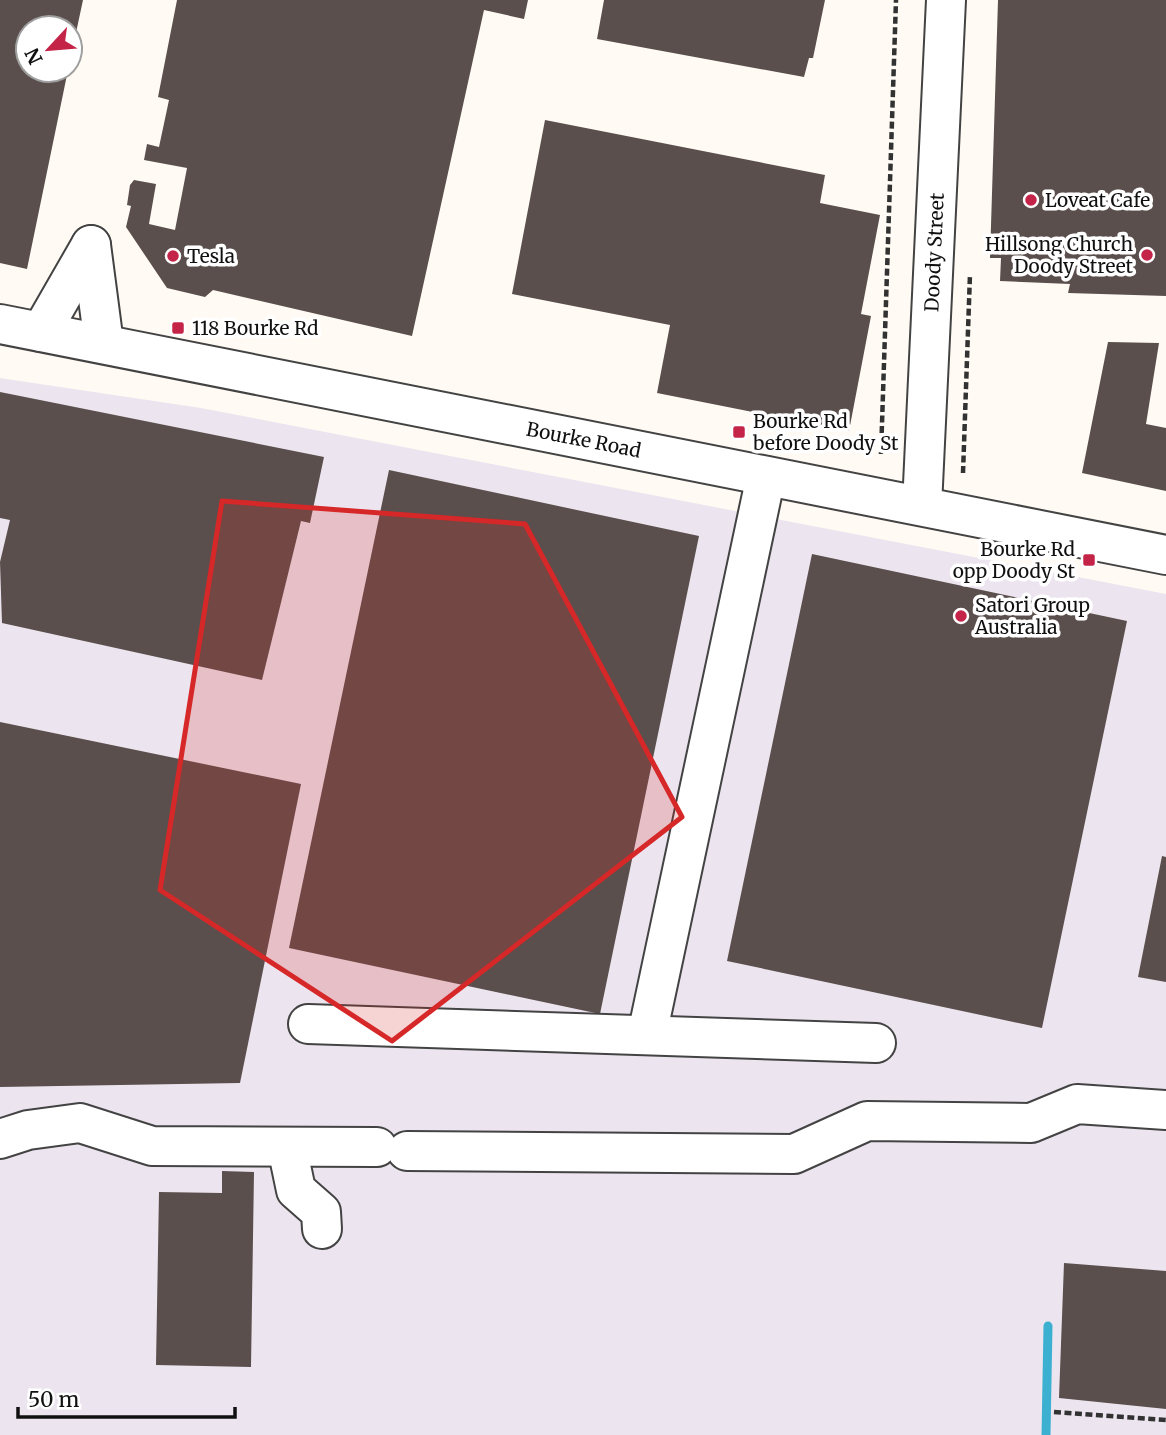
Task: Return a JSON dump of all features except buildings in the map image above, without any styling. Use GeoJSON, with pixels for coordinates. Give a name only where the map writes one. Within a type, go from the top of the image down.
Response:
{"type":"FeatureCollection","features":[{"type":"Feature","properties":{"kind":"street","name":"Doody Street"},"geometry":{"type":"LineString","coordinates":[[922,506],[946,0]]}},
{"type":"Feature","properties":{"kind":"street"},"geometry":{"type":"LineString","coordinates":[[41,332],[91,245],[104,344]]}},
{"type":"Feature","properties":{"kind":"street","name":"Bourke Road"},"geometry":{"type":"LineString","coordinates":[[0,324],[1166,555]]}},
{"type":"Feature","properties":{"kind":"street"},"geometry":{"type":"LineString","coordinates":[[647,1035],[759,496],[766,475]]}},
{"type":"Feature","properties":{"kind":"street"},"geometry":{"type":"LineString","coordinates":[[308,1024],[876,1043]]}},
{"type":"Feature","properties":{"kind":"street"},"geometry":{"type":"LineString","coordinates":[[0,1139],[28,1130],[80,1123],[152,1146],[794,1154],[867,1121],[1031,1123],[1077,1104],[1166,1110]]}},
{"type":"Feature","properties":{"kind":"street"},"geometry":{"type":"LineString","coordinates":[[288,1147],[296,1190],[321,1212],[322,1229]]}},
{"type":"Feature","properties":{"kind":"path"},"geometry":{"type":"LineString","coordinates":[[881,454],[896,0]]}},
{"type":"Feature","properties":{"kind":"path"},"geometry":{"type":"LineString","coordinates":[[1054,1412],[1166,1420]]}},
{"type":"Feature","properties":{"kind":"highlighted area"},"geometry":{"type":"Polygon","coordinates":[[[222,501],[525,524],[682,817],[392,1041],[160,890],[222,501]]]}},
{"type":"Feature","properties":{"kind":"shaded area"},"geometry":{"type":"Polygon","coordinates":[[[0,378],[201,408],[1166,594],[1166,1435],[0,1435],[0,378]]]}},
{"type":"Feature","properties":{"kind":"waterway"},"geometry":{"type":"LineString","coordinates":[[1046,1435],[1048,1326]]}},
{"type":"Feature","properties":{"kind":"place","name":"Loveat Cafe"},"geometry":{"type":"Point","coordinates":[1031,200]}},
{"type":"Feature","properties":{"kind":"place","name":"Hillsong Church Doody Street"},"geometry":{"type":"Point","coordinates":[1147,255]}},
{"type":"Feature","properties":{"kind":"place","name":"Tesla"},"geometry":{"type":"Point","coordinates":[173,256]}},
{"type":"Feature","properties":{"kind":"place","name":"118 Bourke Rd"},"geometry":{"type":"Point","coordinates":[178,328]}},
{"type":"Feature","properties":{"kind":"place","name":"Bourke Rd before Doody St"},"geometry":{"type":"Point","coordinates":[739,432]}},
{"type":"Feature","properties":{"kind":"place","name":"Bourke Rd opp Doody St"},"geometry":{"type":"Point","coordinates":[1089,560]}},
{"type":"Feature","properties":{"kind":"place","name":"Satori Group Australia"},"geometry":{"type":"Point","coordinates":[961,616]}}]}
